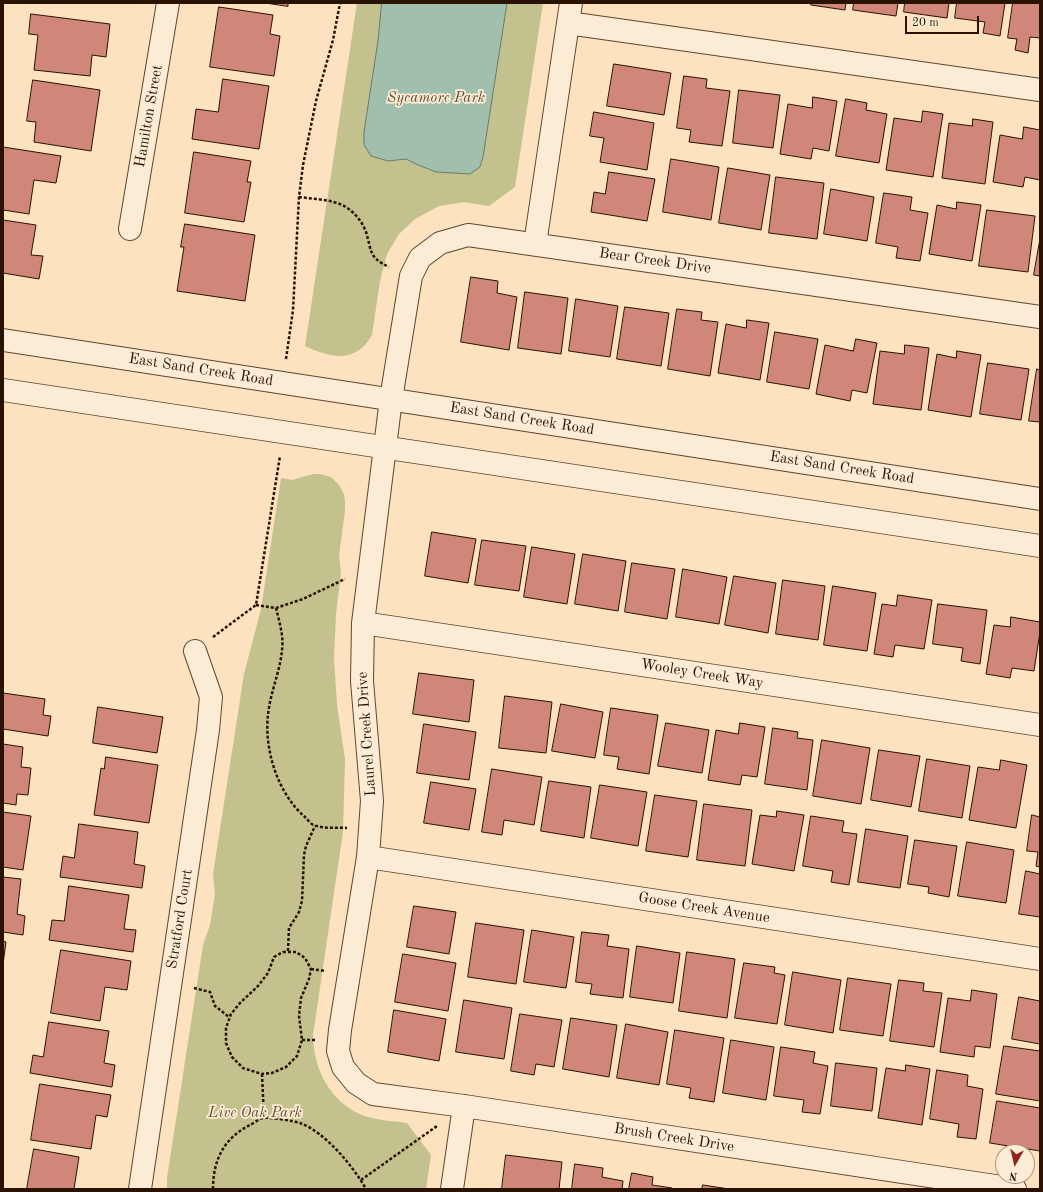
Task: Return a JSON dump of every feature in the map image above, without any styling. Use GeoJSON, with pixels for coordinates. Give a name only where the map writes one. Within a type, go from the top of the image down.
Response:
{"type":"FeatureCollection","features":[{"type":"Feature","properties":{"kind":"street","name":"Hamilton Street"},"geometry":{"type":"LineString","coordinates":[[130,229],[168,3]]}},
{"type":"Feature","properties":{"kind":"street"},"geometry":{"type":"LineString","coordinates":[[535,244],[569,13],[1040,90]]}},
{"type":"Feature","properties":{"kind":"street","name":"Bear Creek Drive"},"geometry":{"type":"LineString","coordinates":[[391,399],[411,276],[420,258],[440,242],[468,234],[1040,317]]}},
{"type":"Feature","properties":{"kind":"street","name":"East Sand Creek Road"},"geometry":{"type":"LineString","coordinates":[[3,340],[1040,499]]}},
{"type":"Feature","properties":{"kind":"street"},"geometry":{"type":"LineString","coordinates":[[3,390],[1040,546]]}},
{"type":"Feature","properties":{"kind":"street","name":"Laurel Creek Drive"},"geometry":{"type":"LineString","coordinates":[[343,1067],[338,1051],[340,1030],[368,857],[372,801],[362,681],[363,623],[391,399]]}},
{"type":"Feature","properties":{"kind":"street","name":"Wooley Creek Way"},"geometry":{"type":"LineString","coordinates":[[363,623],[1040,725]]}},
{"type":"Feature","properties":{"kind":"street","name":"Stratford Court"},"geometry":{"type":"LineString","coordinates":[[140,1189],[208,730],[211,696],[194,650]]}},
{"type":"Feature","properties":{"kind":"street","name":"Goose Creek Avenue"},"geometry":{"type":"LineString","coordinates":[[368,857],[1040,959]]}},
{"type":"Feature","properties":{"kind":"street","name":"Brush Creek Drive"},"geometry":{"type":"LineString","coordinates":[[343,1067],[356,1083],[373,1094],[464,1106],[1015,1189]]}},
{"type":"Feature","properties":{"kind":"street"},"geometry":{"type":"LineString","coordinates":[[452,1189],[464,1106]]}},
{"type":"Feature","properties":{"kind":"path"},"geometry":{"type":"LineString","coordinates":[[281,382],[293,310],[299,198],[303,166],[316,101],[333,40],[340,3]]}},
{"type":"Feature","properties":{"kind":"path"},"geometry":{"type":"LineString","coordinates":[[299,198],[330,201],[342,205],[361,221],[366,232],[369,248],[375,258],[387,266],[411,276]]}},
{"type":"Feature","properties":{"kind":"path"},"geometry":{"type":"LineString","coordinates":[[256,606],[284,432]]}},
{"type":"Feature","properties":{"kind":"path"},"geometry":{"type":"LineString","coordinates":[[194,650],[256,606],[276,608],[304,599],[344,579],[368,579]]}},
{"type":"Feature","properties":{"kind":"path"},"geometry":{"type":"LineString","coordinates":[[276,608],[282,639],[282,651],[268,715],[268,736],[271,757],[278,777],[286,795],[299,813],[315,826],[370,828]]}},
{"type":"Feature","properties":{"kind":"path"},"geometry":{"type":"LineString","coordinates":[[288,951],[289,928],[299,912],[302,901],[304,855],[306,846],[315,826]]}},
{"type":"Feature","properties":{"kind":"path"},"geometry":{"type":"LineString","coordinates":[[288,951],[296,952],[305,958],[311,969],[309,980],[301,998],[299,1016],[302,1040],[297,1056],[286,1067],[272,1073],[262,1074],[243,1068],[232,1057],[226,1043],[226,1028],[229,1017],[265,977],[274,957],[288,951]]}},
{"type":"Feature","properties":{"kind":"path"},"geometry":{"type":"LineString","coordinates":[[170,985],[207,990],[210,992],[215,1006],[229,1017]]}},
{"type":"Feature","properties":{"kind":"path"},"geometry":{"type":"LineString","coordinates":[[262,1074],[264,1118]]}},
{"type":"Feature","properties":{"kind":"path"},"geometry":{"type":"LineString","coordinates":[[361,1180],[464,1106]]}},
{"type":"Feature","properties":{"kind":"path"},"geometry":{"type":"LineString","coordinates":[[213,1189],[214,1169],[223,1148],[232,1136],[264,1118],[300,1123],[310,1128],[324,1138],[341,1156],[361,1180],[366,1189]]}},
{"type":"Feature","properties":{"kind":"green space","name":"Sycamore Park"},"geometry":{"type":"Polygon","coordinates":[[[357,3],[543,3],[515,187],[489,206],[464,202],[439,206],[415,219],[399,234],[387,254],[380,281],[372,335],[366,344],[358,351],[342,356],[324,353],[305,346],[357,3]]]}},
{"type":"Feature","properties":{"kind":"green space","name":"Live Oak Park"},"geometry":{"type":"Polygon","coordinates":[[[313,474],[331,477],[339,485],[344,494],[345,501],[339,556],[341,573],[336,614],[334,658],[337,705],[345,759],[343,832],[313,1035],[316,1060],[332,1093],[351,1109],[367,1117],[407,1123],[431,1155],[426,1189],[167,1189],[167,1178],[203,945],[210,925],[215,894],[213,874],[244,674],[261,609],[281,478],[292,480],[313,474]]]}},
{"type":"Feature","properties":{"kind":"shaded area"},"geometry":{"type":"Polygon","coordinates":[[[382,3],[507,3],[483,157],[480,167],[470,174],[436,172],[406,159],[388,161],[371,156],[364,145],[364,132],[378,41],[382,3]]]}},
{"type":"Feature","properties":{"kind":"building"},"geometry":{"type":"Polygon","coordinates":[[[266,3],[288,3],[288,6],[266,3]]]}},
{"type":"Feature","properties":{"kind":"building"},"geometry":{"type":"Polygon","coordinates":[[[811,3],[846,3],[845,10],[811,5],[811,3]]]}},
{"type":"Feature","properties":{"kind":"building"},"geometry":{"type":"Polygon","coordinates":[[[854,3],[898,3],[896,16],[853,10],[854,3]]]}},
{"type":"Feature","properties":{"kind":"building"},"geometry":{"type":"Polygon","coordinates":[[[905,3],[949,3],[947,18],[904,12],[905,3]]]}},
{"type":"Feature","properties":{"kind":"building"},"geometry":{"type":"Polygon","coordinates":[[[957,3],[1005,3],[1000,36],[983,33],[985,22],[955,18],[957,3]]]}},
{"type":"Feature","properties":{"kind":"building"},"geometry":{"type":"Polygon","coordinates":[[[1013,3],[1040,3],[1040,38],[1030,37],[1028,53],[1015,50],[1017,39],[1008,38],[1013,3]]]}},
{"type":"Feature","properties":{"kind":"building"},"geometry":{"type":"Polygon","coordinates":[[[219,7],[273,15],[270,34],[280,36],[274,76],[210,67],[219,7]]]}},
{"type":"Feature","properties":{"kind":"building"},"geometry":{"type":"Polygon","coordinates":[[[31,14],[110,24],[106,57],[92,55],[90,76],[34,70],[38,35],[29,34],[31,14]]]}},
{"type":"Feature","properties":{"kind":"building"},"geometry":{"type":"Polygon","coordinates":[[[614,64],[671,73],[664,115],[607,106],[614,64]]]}},
{"type":"Feature","properties":{"kind":"building"},"geometry":{"type":"Polygon","coordinates":[[[684,76],[707,79],[706,88],[730,91],[722,146],[689,142],[691,130],[677,128],[684,76]]]}},
{"type":"Feature","properties":{"kind":"building"},"geometry":{"type":"Polygon","coordinates":[[[223,79],[269,86],[259,149],[192,139],[196,109],[218,112],[223,79]]]}},
{"type":"Feature","properties":{"kind":"building"},"geometry":{"type":"Polygon","coordinates":[[[33,80],[100,90],[91,151],[34,142],[36,122],[27,121],[33,80]]]}},
{"type":"Feature","properties":{"kind":"building"},"geometry":{"type":"Polygon","coordinates":[[[739,90],[780,95],[773,148],[733,143],[739,90]]]}},
{"type":"Feature","properties":{"kind":"building"},"geometry":{"type":"Polygon","coordinates":[[[813,97],[837,101],[829,151],[813,148],[811,159],[780,154],[788,104],[812,108],[813,97]]]}},
{"type":"Feature","properties":{"kind":"building"},"geometry":{"type":"Polygon","coordinates":[[[846,99],[867,103],[866,110],[887,114],[879,163],[836,156],[846,99]]]}},
{"type":"Feature","properties":{"kind":"building"},"geometry":{"type":"Polygon","coordinates":[[[923,111],[943,114],[933,177],[886,170],[894,118],[921,122],[923,111]]]}},
{"type":"Feature","properties":{"kind":"building"},"geometry":{"type":"Polygon","coordinates":[[[594,112],[654,123],[647,170],[600,162],[604,138],[590,136],[594,112]]]}},
{"type":"Feature","properties":{"kind":"building"},"geometry":{"type":"Polygon","coordinates":[[[973,119],[993,122],[985,184],[942,178],[949,123],[972,126],[973,119]]]}},
{"type":"Feature","properties":{"kind":"building"},"geometry":{"type":"Polygon","coordinates":[[[1024,127],[1040,130],[1040,180],[1025,177],[1023,187],[993,182],[1000,135],[1022,139],[1024,127]]]}},
{"type":"Feature","properties":{"kind":"building"},"geometry":{"type":"Polygon","coordinates":[[[3,147],[61,156],[56,183],[34,180],[29,214],[3,210],[3,147]]]}},
{"type":"Feature","properties":{"kind":"building"},"geometry":{"type":"Polygon","coordinates":[[[194,152],[251,161],[247,182],[251,182],[244,222],[185,213],[194,152]]]}},
{"type":"Feature","properties":{"kind":"building"},"geometry":{"type":"Polygon","coordinates":[[[671,159],[719,167],[711,220],[663,212],[671,159]]]}},
{"type":"Feature","properties":{"kind":"building"},"geometry":{"type":"Polygon","coordinates":[[[728,168],[770,175],[761,230],[719,223],[728,168]]]}},
{"type":"Feature","properties":{"kind":"building"},"geometry":{"type":"Polygon","coordinates":[[[609,172],[655,179],[647,221],[591,212],[594,192],[605,194],[609,172]]]}},
{"type":"Feature","properties":{"kind":"building"},"geometry":{"type":"Polygon","coordinates":[[[776,177],[824,183],[817,239],[769,233],[776,177]]]}},
{"type":"Feature","properties":{"kind":"building"},"geometry":{"type":"Polygon","coordinates":[[[831,189],[874,197],[867,241],[824,234],[831,189]]]}},
{"type":"Feature","properties":{"kind":"building"},"geometry":{"type":"Polygon","coordinates":[[[884,193],[912,197],[910,210],[928,213],[920,261],[896,258],[898,247],[876,243],[884,193]]]}},
{"type":"Feature","properties":{"kind":"building"},"geometry":{"type":"Polygon","coordinates":[[[957,202],[981,205],[972,261],[929,254],[937,205],[956,209],[957,202]]]}},
{"type":"Feature","properties":{"kind":"building"},"geometry":{"type":"Polygon","coordinates":[[[987,210],[1035,216],[1028,272],[979,266],[987,210]]]}},
{"type":"Feature","properties":{"kind":"building"},"geometry":{"type":"Polygon","coordinates":[[[3,220],[36,225],[31,255],[43,256],[39,279],[3,273],[3,220]]]}},
{"type":"Feature","properties":{"kind":"building"},"geometry":{"type":"Polygon","coordinates":[[[185,224],[255,235],[245,301],[177,291],[184,247],[181,247],[185,224]]]}},
{"type":"Feature","properties":{"kind":"building"},"geometry":{"type":"Polygon","coordinates":[[[1040,239],[1040,276],[1034,275],[1040,239]]]}},
{"type":"Feature","properties":{"kind":"building"},"geometry":{"type":"Polygon","coordinates":[[[471,277],[498,281],[497,293],[517,297],[509,350],[461,342],[471,277]]]}},
{"type":"Feature","properties":{"kind":"building"},"geometry":{"type":"Polygon","coordinates":[[[525,292],[568,298],[561,354],[518,348],[525,292]]]}},
{"type":"Feature","properties":{"kind":"building"},"geometry":{"type":"Polygon","coordinates":[[[576,299],[618,306],[610,357],[569,351],[576,299]]]}},
{"type":"Feature","properties":{"kind":"building"},"geometry":{"type":"Polygon","coordinates":[[[625,307],[669,313],[661,366],[617,359],[625,307]]]}},
{"type":"Feature","properties":{"kind":"building"},"geometry":{"type":"Polygon","coordinates":[[[677,309],[702,312],[701,320],[718,322],[710,376],[668,369],[677,309]]]}},
{"type":"Feature","properties":{"kind":"building"},"geometry":{"type":"Polygon","coordinates":[[[747,320],[769,323],[760,380],[718,373],[726,324],[746,328],[747,320]]]}},
{"type":"Feature","properties":{"kind":"building"},"geometry":{"type":"Polygon","coordinates":[[[775,332],[818,339],[809,389],[767,382],[775,332]]]}},
{"type":"Feature","properties":{"kind":"building"},"geometry":{"type":"Polygon","coordinates":[[[856,339],[877,343],[867,393],[852,390],[850,401],[816,394],[825,345],[853,351],[856,339]]]}},
{"type":"Feature","properties":{"kind":"building"},"geometry":{"type":"Polygon","coordinates":[[[905,345],[929,348],[921,410],[873,404],[880,351],[904,354],[905,345]]]}},
{"type":"Feature","properties":{"kind":"building"},"geometry":{"type":"Polygon","coordinates":[[[957,351],[981,355],[971,417],[928,410],[937,354],[956,358],[957,351]]]}},
{"type":"Feature","properties":{"kind":"building"},"geometry":{"type":"Polygon","coordinates":[[[988,363],[1029,369],[1021,420],[980,414],[988,363]]]}},
{"type":"Feature","properties":{"kind":"building"},"geometry":{"type":"Polygon","coordinates":[[[1037,369],[1040,370],[1040,422],[1029,421],[1037,369]]]}},
{"type":"Feature","properties":{"kind":"building"},"geometry":{"type":"Polygon","coordinates":[[[432,532],[476,539],[468,583],[425,576],[432,532]]]}},
{"type":"Feature","properties":{"kind":"building"},"geometry":{"type":"Polygon","coordinates":[[[482,540],[526,546],[519,591],[475,585],[482,540]]]}},
{"type":"Feature","properties":{"kind":"building"},"geometry":{"type":"Polygon","coordinates":[[[532,547],[575,554],[567,604],[524,597],[532,547]]]}},
{"type":"Feature","properties":{"kind":"building"},"geometry":{"type":"Polygon","coordinates":[[[583,554],[626,561],[618,611],[575,604],[583,554]]]}},
{"type":"Feature","properties":{"kind":"building"},"geometry":{"type":"Polygon","coordinates":[[[632,563],[675,569],[667,619],[625,612],[632,563]]]}},
{"type":"Feature","properties":{"kind":"building"},"geometry":{"type":"Polygon","coordinates":[[[683,569],[727,577],[719,624],[676,617],[683,569]]]}},
{"type":"Feature","properties":{"kind":"building"},"geometry":{"type":"Polygon","coordinates":[[[734,576],[776,583],[768,633],[725,625],[734,576]]]}},
{"type":"Feature","properties":{"kind":"building"},"geometry":{"type":"Polygon","coordinates":[[[783,580],[825,586],[818,640],[776,634],[783,580]]]}},
{"type":"Feature","properties":{"kind":"building"},"geometry":{"type":"Polygon","coordinates":[[[833,586],[876,593],[867,651],[824,645],[833,586]]]}},
{"type":"Feature","properties":{"kind":"building"},"geometry":{"type":"Polygon","coordinates":[[[898,595],[932,600],[924,649],[895,645],[893,657],[874,654],[882,604],[896,606],[898,595]]]}},
{"type":"Feature","properties":{"kind":"building"},"geometry":{"type":"Polygon","coordinates":[[[938,604],[987,610],[980,664],[961,661],[963,648],[933,644],[938,604]]]}},
{"type":"Feature","properties":{"kind":"building"},"geometry":{"type":"Polygon","coordinates":[[[1011,617],[1040,622],[1040,632],[1034,671],[1012,668],[1010,678],[986,674],[994,625],[1010,627],[1011,617]]]}},
{"type":"Feature","properties":{"kind":"building"},"geometry":{"type":"Polygon","coordinates":[[[419,673],[474,680],[469,722],[413,714],[419,673]]]}},
{"type":"Feature","properties":{"kind":"building"},"geometry":{"type":"Polygon","coordinates":[[[3,693],[45,699],[43,715],[51,716],[48,736],[3,729],[3,693]]]}},
{"type":"Feature","properties":{"kind":"building"},"geometry":{"type":"Polygon","coordinates":[[[505,696],[552,702],[546,753],[499,748],[505,696]]]}},
{"type":"Feature","properties":{"kind":"building"},"geometry":{"type":"Polygon","coordinates":[[[561,704],[603,712],[595,758],[552,751],[561,704]]]}},
{"type":"Feature","properties":{"kind":"building"},"geometry":{"type":"Polygon","coordinates":[[[98,707],[163,717],[157,753],[93,743],[98,707]]]}},
{"type":"Feature","properties":{"kind":"building"},"geometry":{"type":"Polygon","coordinates":[[[611,708],[658,715],[649,774],[617,769],[619,757],[604,755],[611,708]]]}},
{"type":"Feature","properties":{"kind":"building"},"geometry":{"type":"Polygon","coordinates":[[[666,723],[709,730],[702,773],[658,766],[666,723]]]}},
{"type":"Feature","properties":{"kind":"building"},"geometry":{"type":"Polygon","coordinates":[[[740,723],[765,727],[757,777],[742,775],[740,785],[708,780],[716,730],[738,734],[740,723]]]}},
{"type":"Feature","properties":{"kind":"building"},"geometry":{"type":"Polygon","coordinates":[[[424,724],[476,732],[469,780],[417,773],[424,724]]]}},
{"type":"Feature","properties":{"kind":"building"},"geometry":{"type":"Polygon","coordinates":[[[773,728],[798,732],[797,738],[813,740],[807,790],[765,784],[773,728]]]}},
{"type":"Feature","properties":{"kind":"building"},"geometry":{"type":"Polygon","coordinates":[[[822,740],[870,748],[861,804],[813,796],[822,740]]]}},
{"type":"Feature","properties":{"kind":"building"},"geometry":{"type":"Polygon","coordinates":[[[3,744],[23,747],[21,767],[31,768],[28,795],[17,794],[16,805],[3,803],[3,744]]]}},
{"type":"Feature","properties":{"kind":"building"},"geometry":{"type":"Polygon","coordinates":[[[879,750],[920,756],[911,807],[871,800],[879,750]]]}},
{"type":"Feature","properties":{"kind":"building"},"geometry":{"type":"Polygon","coordinates":[[[106,757],[158,765],[149,823],[94,815],[101,768],[104,769],[106,757]]]}},
{"type":"Feature","properties":{"kind":"building"},"geometry":{"type":"Polygon","coordinates":[[[927,759],[970,766],[962,818],[919,811],[927,759]]]}},
{"type":"Feature","properties":{"kind":"building"},"geometry":{"type":"Polygon","coordinates":[[[1001,760],[1027,765],[1016,828],[969,820],[978,767],[999,770],[1001,760]]]}},
{"type":"Feature","properties":{"kind":"building"},"geometry":{"type":"Polygon","coordinates":[[[492,769],[542,777],[534,825],[504,820],[502,835],[482,832],[492,769]]]}},
{"type":"Feature","properties":{"kind":"building"},"geometry":{"type":"Polygon","coordinates":[[[549,781],[591,787],[584,838],[541,831],[549,781]]]}},
{"type":"Feature","properties":{"kind":"building"},"geometry":{"type":"Polygon","coordinates":[[[431,782],[476,789],[469,830],[424,823],[431,782]]]}},
{"type":"Feature","properties":{"kind":"building"},"geometry":{"type":"Polygon","coordinates":[[[600,785],[647,792],[638,846],[591,838],[600,785]]]}},
{"type":"Feature","properties":{"kind":"building"},"geometry":{"type":"Polygon","coordinates":[[[655,795],[697,801],[688,857],[646,851],[655,795]]]}},
{"type":"Feature","properties":{"kind":"building"},"geometry":{"type":"Polygon","coordinates":[[[704,804],[752,810],[745,866],[697,860],[704,804]]]}},
{"type":"Feature","properties":{"kind":"building"},"geometry":{"type":"Polygon","coordinates":[[[777,811],[804,815],[794,871],[752,864],[760,815],[776,817],[777,811]]]}},
{"type":"Feature","properties":{"kind":"building"},"geometry":{"type":"Polygon","coordinates":[[[3,812],[31,816],[23,870],[3,867],[3,812]]]}},
{"type":"Feature","properties":{"kind":"building"},"geometry":{"type":"Polygon","coordinates":[[[1032,815],[1040,817],[1040,867],[1036,866],[1038,852],[1027,851],[1032,815]]]}},
{"type":"Feature","properties":{"kind":"building"},"geometry":{"type":"Polygon","coordinates":[[[811,816],[844,821],[842,832],[857,834],[849,885],[831,882],[833,871],[803,866],[811,816]]]}},
{"type":"Feature","properties":{"kind":"building"},"geometry":{"type":"Polygon","coordinates":[[[79,824],[138,832],[134,864],[145,866],[142,888],[60,877],[63,856],[74,858],[79,824]]]}},
{"type":"Feature","properties":{"kind":"building"},"geometry":{"type":"Polygon","coordinates":[[[866,829],[908,836],[900,888],[858,882],[866,829]]]}},
{"type":"Feature","properties":{"kind":"building"},"geometry":{"type":"Polygon","coordinates":[[[915,840],[957,846],[949,897],[928,893],[929,887],[908,884],[915,840]]]}},
{"type":"Feature","properties":{"kind":"building"},"geometry":{"type":"Polygon","coordinates":[[[967,842],[1014,850],[1006,903],[958,896],[967,842]]]}},
{"type":"Feature","properties":{"kind":"building"},"geometry":{"type":"Polygon","coordinates":[[[1026,871],[1040,874],[1040,917],[1019,914],[1026,871]]]}},
{"type":"Feature","properties":{"kind":"building"},"geometry":{"type":"Polygon","coordinates":[[[3,877],[21,879],[17,914],[25,916],[23,935],[3,932],[3,877]]]}},
{"type":"Feature","properties":{"kind":"building"},"geometry":{"type":"Polygon","coordinates":[[[69,886],[129,895],[124,929],[136,930],[133,952],[49,940],[52,920],[64,921],[69,886]]]}},
{"type":"Feature","properties":{"kind":"building"},"geometry":{"type":"Polygon","coordinates":[[[414,906],[456,912],[449,954],[407,947],[414,906]]]}},
{"type":"Feature","properties":{"kind":"building"},"geometry":{"type":"Polygon","coordinates":[[[476,923],[524,930],[516,984],[468,977],[476,923]]]}},
{"type":"Feature","properties":{"kind":"building"},"geometry":{"type":"Polygon","coordinates":[[[532,930],[574,937],[566,988],[524,982],[532,930]]]}},
{"type":"Feature","properties":{"kind":"building"},"geometry":{"type":"Polygon","coordinates":[[[582,932],[609,935],[607,946],[629,949],[623,998],[590,994],[592,984],[576,982],[582,932]]]}},
{"type":"Feature","properties":{"kind":"building"},"geometry":{"type":"Polygon","coordinates":[[[3,941],[6,942],[3,964],[3,941]]]}},
{"type":"Feature","properties":{"kind":"building"},"geometry":{"type":"Polygon","coordinates":[[[637,946],[680,953],[673,1003],[630,997],[637,946]]]}},
{"type":"Feature","properties":{"kind":"building"},"geometry":{"type":"Polygon","coordinates":[[[61,950],[131,961],[127,990],[105,987],[100,1021],[51,1013],[61,950]]]}},
{"type":"Feature","properties":{"kind":"building"},"geometry":{"type":"Polygon","coordinates":[[[687,952],[735,959],[727,1018],[679,1011],[687,952]]]}},
{"type":"Feature","properties":{"kind":"building"},"geometry":{"type":"Polygon","coordinates":[[[403,954],[456,963],[448,1011],[395,1002],[403,954]]]}},
{"type":"Feature","properties":{"kind":"building"},"geometry":{"type":"Polygon","coordinates":[[[744,963],[775,967],[774,973],[785,975],[777,1024],[735,1018],[744,963]]]}},
{"type":"Feature","properties":{"kind":"building"},"geometry":{"type":"Polygon","coordinates":[[[793,972],[841,980],[833,1033],[785,1025],[793,972]]]}},
{"type":"Feature","properties":{"kind":"building"},"geometry":{"type":"Polygon","coordinates":[[[848,978],[891,984],[883,1036],[840,1030],[848,978]]]}},
{"type":"Feature","properties":{"kind":"building"},"geometry":{"type":"Polygon","coordinates":[[[899,980],[924,983],[923,991],[942,993],[934,1047],[890,1041],[899,980]]]}},
{"type":"Feature","properties":{"kind":"building"},"geometry":{"type":"Polygon","coordinates":[[[972,990],[997,994],[990,1048],[975,1046],[974,1057],[940,1052],[948,998],[970,1001],[972,990]]]}},
{"type":"Feature","properties":{"kind":"building"},"geometry":{"type":"Polygon","coordinates":[[[1019,997],[1040,1001],[1040,1044],[1012,1039],[1019,997]]]}},
{"type":"Feature","properties":{"kind":"building"},"geometry":{"type":"Polygon","coordinates":[[[464,1000],[512,1008],[504,1059],[456,1052],[464,1000]]]}},
{"type":"Feature","properties":{"kind":"building"},"geometry":{"type":"Polygon","coordinates":[[[394,1010],[446,1019],[439,1061],[388,1052],[394,1010]]]}},
{"type":"Feature","properties":{"kind":"building"},"geometry":{"type":"Polygon","coordinates":[[[520,1014],[562,1020],[554,1067],[536,1064],[534,1075],[511,1071],[520,1014]]]}},
{"type":"Feature","properties":{"kind":"building"},"geometry":{"type":"Polygon","coordinates":[[[571,1018],[617,1025],[609,1077],[563,1069],[571,1018]]]}},
{"type":"Feature","properties":{"kind":"building"},"geometry":{"type":"Polygon","coordinates":[[[49,1022],[109,1031],[104,1063],[115,1065],[112,1087],[30,1073],[33,1055],[43,1057],[49,1022]]]}},
{"type":"Feature","properties":{"kind":"building"},"geometry":{"type":"Polygon","coordinates":[[[626,1024],[668,1032],[659,1085],[617,1078],[626,1024]]]}},
{"type":"Feature","properties":{"kind":"building"},"geometry":{"type":"Polygon","coordinates":[[[675,1030],[724,1038],[714,1102],[689,1098],[691,1088],[667,1084],[675,1030]]]}},
{"type":"Feature","properties":{"kind":"building"},"geometry":{"type":"Polygon","coordinates":[[[731,1040],[774,1047],[766,1100],[723,1093],[731,1040]]]}},
{"type":"Feature","properties":{"kind":"building"},"geometry":{"type":"Polygon","coordinates":[[[1004,1046],[1040,1051],[1040,1101],[996,1094],[1004,1046]]]}},
{"type":"Feature","properties":{"kind":"building"},"geometry":{"type":"Polygon","coordinates":[[[781,1047],[815,1052],[813,1063],[828,1066],[820,1114],[802,1112],[804,1100],[774,1096],[781,1047]]]}},
{"type":"Feature","properties":{"kind":"building"},"geometry":{"type":"Polygon","coordinates":[[[836,1063],[877,1068],[872,1111],[831,1106],[836,1063]]]}},
{"type":"Feature","properties":{"kind":"building"},"geometry":{"type":"Polygon","coordinates":[[[906,1065],[930,1069],[922,1125],[878,1118],[886,1068],[905,1071],[906,1065]]]}},
{"type":"Feature","properties":{"kind":"building"},"geometry":{"type":"Polygon","coordinates":[[[937,1070],[968,1075],[967,1086],[983,1089],[976,1139],[957,1137],[959,1124],[930,1119],[937,1070]]]}},
{"type":"Feature","properties":{"kind":"building"},"geometry":{"type":"Polygon","coordinates":[[[40,1084],[111,1095],[107,1117],[96,1115],[91,1149],[31,1140],[40,1084]]]}},
{"type":"Feature","properties":{"kind":"building"},"geometry":{"type":"Polygon","coordinates":[[[997,1101],[1040,1108],[1040,1151],[1035,1150],[1035,1144],[990,1143],[997,1101]]]}},
{"type":"Feature","properties":{"kind":"building"},"geometry":{"type":"Polygon","coordinates":[[[34,1149],[79,1157],[74,1189],[27,1189],[34,1149]]]}},
{"type":"Feature","properties":{"kind":"building"},"geometry":{"type":"Polygon","coordinates":[[[506,1155],[562,1162],[559,1189],[502,1189],[506,1155]]]}},
{"type":"Feature","properties":{"kind":"building"},"geometry":{"type":"Polygon","coordinates":[[[575,1164],[603,1168],[602,1177],[623,1181],[622,1189],[572,1189],[575,1164]]]}},
{"type":"Feature","properties":{"kind":"building"},"geometry":{"type":"Polygon","coordinates":[[[632,1173],[653,1177],[652,1185],[672,1189],[629,1189],[632,1173]]]}},
{"type":"Feature","properties":{"kind":"building"},"geometry":{"type":"Polygon","coordinates":[[[703,1185],[729,1189],[702,1189],[703,1185]]]}}]}
